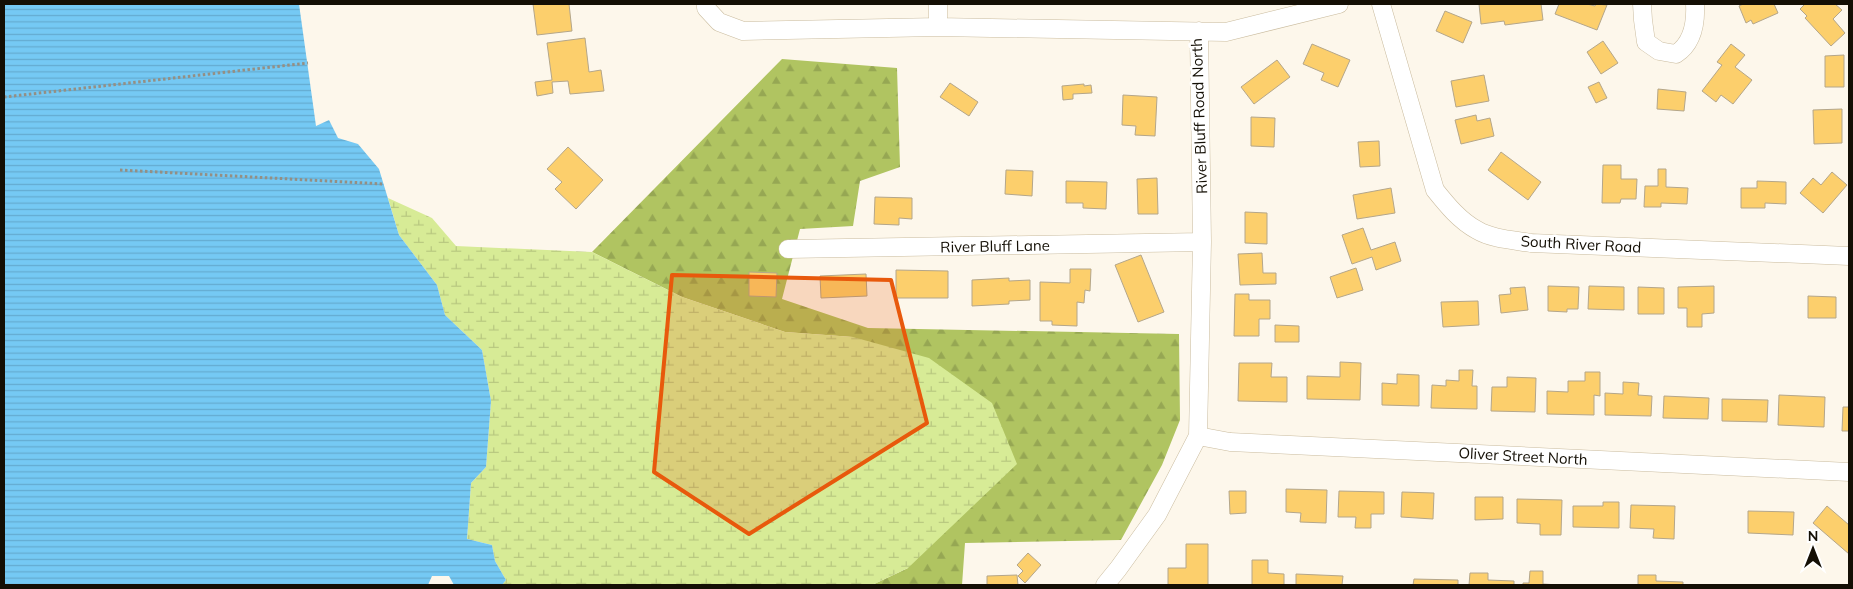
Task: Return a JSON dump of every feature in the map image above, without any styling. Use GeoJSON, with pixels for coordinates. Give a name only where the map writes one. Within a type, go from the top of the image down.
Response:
{"type":"FeatureCollection","features":[{"type":"Feature","properties":{"kind":"street","name":"River Bluff Road North"},"geometry":{"type":"LineString","coordinates":[[706,4],[706,8],[718,22],[743,31],[938,27],[1199,32],[1202,242],[1198,436],[1157,515],[1105,585]]}},
{"type":"Feature","properties":{"kind":"street"},"geometry":{"type":"LineString","coordinates":[[938,4],[938,27]]}},
{"type":"Feature","properties":{"kind":"street"},"geometry":{"type":"LineString","coordinates":[[1199,32],[1226,32],[1339,4]]}},
{"type":"Feature","properties":{"kind":"street","name":"South River Road"},"geometry":{"type":"LineString","coordinates":[[1381,4],[1435,190],[1452,211],[1478,231],[1504,239],[1530,243],[1849,256]]}},
{"type":"Feature","properties":{"kind":"street"},"geometry":{"type":"LineString","coordinates":[[1642,4],[1642,20],[1646,42],[1659,51],[1676,54],[1685,48],[1690,39],[1696,18],[1695,4]]}},
{"type":"Feature","properties":{"kind":"street","name":"River Bluff Lane"},"geometry":{"type":"LineString","coordinates":[[788,249],[1202,242]]}},
{"type":"Feature","properties":{"kind":"street","name":"Oliver Street North"},"geometry":{"type":"LineString","coordinates":[[1198,436],[1230,442],[1849,472]]}},
{"type":"Feature","properties":{"kind":"path"},"geometry":{"type":"LineString","coordinates":[[4,97],[308,63]]}},
{"type":"Feature","properties":{"kind":"path"},"geometry":{"type":"LineString","coordinates":[[120,170],[384,184]]}},
{"type":"Feature","properties":{"kind":"highlighted area"},"geometry":{"type":"Polygon","coordinates":[[[672,275],[891,280],[927,423],[749,534],[654,472],[672,275]]]}},
{"type":"Feature","properties":{"kind":"green space"},"geometry":{"type":"Polygon","coordinates":[[[782,59],[897,68],[900,167],[860,181],[853,226],[800,229],[782,299],[868,328],[1179,334],[1180,420],[1162,465],[1121,540],[965,543],[962,585],[872,585],[908,568],[853,337],[785,332],[682,297],[592,252],[782,59]]]}},
{"type":"Feature","properties":{"kind":"green space"},"geometry":{"type":"Polygon","coordinates":[[[388,198],[432,218],[456,246],[592,252],[682,297],[785,332],[853,337],[929,358],[992,403],[1017,464],[908,568],[872,585],[502,585],[506,580],[495,561],[492,545],[467,539],[471,483],[486,467],[491,401],[482,350],[445,315],[437,285],[399,235],[388,198]]]}},
{"type":"Feature","properties":{"kind":"water"},"geometry":{"type":"Polygon","coordinates":[[[4,4],[299,4],[316,126],[329,120],[338,138],[358,144],[379,169],[399,235],[437,285],[445,315],[482,350],[491,401],[486,467],[471,483],[467,539],[492,545],[495,561],[506,580],[502,585],[454,585],[449,576],[432,576],[428,585],[4,585],[4,4]]]}},
{"type":"Feature","properties":{"kind":"building"},"geometry":{"type":"Polygon","coordinates":[[[533,4],[569,4],[572,31],[537,35],[533,4]]]}},
{"type":"Feature","properties":{"kind":"building"},"geometry":{"type":"Polygon","coordinates":[[[1479,4],[1541,4],[1543,20],[1505,25],[1504,21],[1481,24],[1479,4]]]}},
{"type":"Feature","properties":{"kind":"building"},"geometry":{"type":"Polygon","coordinates":[[[1559,4],[1607,5],[1597,30],[1555,14],[1559,4]]]}},
{"type":"Feature","properties":{"kind":"building"},"geometry":{"type":"Polygon","coordinates":[[[1743,4],[1774,4],[1778,13],[1753,24],[1751,20],[1746,23],[1739,6],[1743,4]]]}},
{"type":"Feature","properties":{"kind":"building"},"geometry":{"type":"Polygon","coordinates":[[[1805,4],[1835,4],[1842,10],[1833,19],[1845,33],[1831,46],[1805,18],[1807,16],[1800,9],[1805,4]]]}},
{"type":"Feature","properties":{"kind":"building"},"geometry":{"type":"Polygon","coordinates":[[[1445,11],[1472,22],[1463,43],[1436,31],[1445,11]]]}},
{"type":"Feature","properties":{"kind":"building"},"geometry":{"type":"Polygon","coordinates":[[[585,38],[589,72],[601,70],[604,91],[570,94],[568,81],[552,82],[553,93],[537,96],[535,82],[552,80],[547,43],[585,38]]]}},
{"type":"Feature","properties":{"kind":"building"},"geometry":{"type":"Polygon","coordinates":[[[1603,41],[1618,63],[1601,74],[1587,52],[1603,41]]]}},
{"type":"Feature","properties":{"kind":"building"},"geometry":{"type":"Polygon","coordinates":[[[1312,44],[1350,60],[1338,87],[1321,80],[1324,73],[1303,64],[1312,44]]]}},
{"type":"Feature","properties":{"kind":"building"},"geometry":{"type":"Polygon","coordinates":[[[1731,44],[1745,55],[1735,67],[1752,80],[1733,104],[1721,95],[1716,102],[1702,91],[1722,65],[1717,62],[1731,44]]]}},
{"type":"Feature","properties":{"kind":"building"},"geometry":{"type":"Polygon","coordinates":[[[1844,55],[1844,87],[1825,87],[1825,56],[1844,55]]]}},
{"type":"Feature","properties":{"kind":"building"},"geometry":{"type":"Polygon","coordinates":[[[1277,60],[1290,77],[1254,104],[1241,87],[1277,60]]]}},
{"type":"Feature","properties":{"kind":"building"},"geometry":{"type":"Polygon","coordinates":[[[1484,75],[1489,101],[1456,107],[1451,81],[1484,75]]]}},
{"type":"Feature","properties":{"kind":"building"},"geometry":{"type":"Polygon","coordinates":[[[1599,82],[1607,98],[1596,103],[1588,87],[1599,82]]]}},
{"type":"Feature","properties":{"kind":"building"},"geometry":{"type":"Polygon","coordinates":[[[950,83],[978,102],[969,116],[940,97],[950,83]]]}},
{"type":"Feature","properties":{"kind":"building"},"geometry":{"type":"Polygon","coordinates":[[[1084,84],[1084,86],[1091,85],[1092,93],[1073,94],[1073,99],[1063,100],[1062,86],[1084,84]]]}},
{"type":"Feature","properties":{"kind":"building"},"geometry":{"type":"Polygon","coordinates":[[[1658,89],[1686,92],[1684,111],[1657,109],[1658,89]]]}},
{"type":"Feature","properties":{"kind":"building"},"geometry":{"type":"Polygon","coordinates":[[[1123,95],[1157,97],[1155,136],[1135,135],[1136,126],[1122,125],[1123,95]]]}},
{"type":"Feature","properties":{"kind":"building"},"geometry":{"type":"Polygon","coordinates":[[[1842,109],[1842,143],[1814,144],[1813,110],[1842,109]]]}},
{"type":"Feature","properties":{"kind":"building"},"geometry":{"type":"Polygon","coordinates":[[[1476,115],[1477,121],[1490,118],[1494,136],[1461,144],[1455,120],[1476,115]]]}},
{"type":"Feature","properties":{"kind":"building"},"geometry":{"type":"Polygon","coordinates":[[[1251,117],[1275,118],[1274,147],[1251,146],[1251,117]]]}},
{"type":"Feature","properties":{"kind":"building"},"geometry":{"type":"Polygon","coordinates":[[[1379,141],[1380,166],[1360,167],[1358,142],[1379,141]]]}},
{"type":"Feature","properties":{"kind":"building"},"geometry":{"type":"Polygon","coordinates":[[[568,147],[603,180],[576,209],[555,189],[562,182],[547,169],[568,147]]]}},
{"type":"Feature","properties":{"kind":"building"},"geometry":{"type":"Polygon","coordinates":[[[1501,152],[1541,182],[1528,200],[1488,170],[1501,152]]]}},
{"type":"Feature","properties":{"kind":"building"},"geometry":{"type":"Polygon","coordinates":[[[1603,165],[1621,165],[1621,179],[1637,179],[1636,199],[1621,199],[1620,203],[1602,203],[1603,165]]]}},
{"type":"Feature","properties":{"kind":"building"},"geometry":{"type":"Polygon","coordinates":[[[1658,169],[1666,169],[1666,187],[1688,188],[1687,204],[1661,203],[1661,207],[1644,207],[1645,186],[1658,186],[1658,169]]]}},
{"type":"Feature","properties":{"kind":"building"},"geometry":{"type":"Polygon","coordinates":[[[1006,170],[1033,171],[1032,196],[1005,194],[1006,170]]]}},
{"type":"Feature","properties":{"kind":"building"},"geometry":{"type":"Polygon","coordinates":[[[1832,172],[1847,185],[1823,213],[1800,193],[1813,178],[1821,185],[1832,172]]]}},
{"type":"Feature","properties":{"kind":"building"},"geometry":{"type":"Polygon","coordinates":[[[1157,178],[1158,214],[1138,214],[1137,179],[1157,178]]]}},
{"type":"Feature","properties":{"kind":"building"},"geometry":{"type":"Polygon","coordinates":[[[1066,181],[1107,182],[1106,209],[1083,208],[1083,203],[1066,203],[1066,181]]]}},
{"type":"Feature","properties":{"kind":"building"},"geometry":{"type":"Polygon","coordinates":[[[1757,181],[1786,182],[1786,204],[1765,203],[1765,208],[1741,208],[1741,188],[1757,188],[1757,181]]]}},
{"type":"Feature","properties":{"kind":"building"},"geometry":{"type":"Polygon","coordinates":[[[1391,188],[1395,213],[1357,219],[1353,195],[1391,188]]]}},
{"type":"Feature","properties":{"kind":"building"},"geometry":{"type":"Polygon","coordinates":[[[875,197],[912,198],[912,219],[899,218],[899,225],[874,224],[875,197]]]}},
{"type":"Feature","properties":{"kind":"building"},"geometry":{"type":"Polygon","coordinates":[[[1245,212],[1267,213],[1267,244],[1245,243],[1245,212]]]}},
{"type":"Feature","properties":{"kind":"building"},"geometry":{"type":"Polygon","coordinates":[[[1363,228],[1371,250],[1395,242],[1401,261],[1376,270],[1372,257],[1352,264],[1342,235],[1363,228]]]}},
{"type":"Feature","properties":{"kind":"building"},"geometry":{"type":"Polygon","coordinates":[[[1262,253],[1263,273],[1276,273],[1276,284],[1240,285],[1238,254],[1262,253]]]}},
{"type":"Feature","properties":{"kind":"building"},"geometry":{"type":"Polygon","coordinates":[[[1141,255],[1164,312],[1138,322],[1115,265],[1141,255]]]}},
{"type":"Feature","properties":{"kind":"building"},"geometry":{"type":"Polygon","coordinates":[[[1356,268],[1363,290],[1337,298],[1330,277],[1356,268]]]}},
{"type":"Feature","properties":{"kind":"building"},"geometry":{"type":"Polygon","coordinates":[[[1070,269],[1091,269],[1090,291],[1085,290],[1084,303],[1077,302],[1077,326],[1052,325],[1052,321],[1040,321],[1040,282],[1070,283],[1070,269]]]}},
{"type":"Feature","properties":{"kind":"building"},"geometry":{"type":"Polygon","coordinates":[[[896,270],[948,271],[948,298],[896,298],[896,270]]]}},
{"type":"Feature","properties":{"kind":"building"},"geometry":{"type":"Polygon","coordinates":[[[749,272],[777,273],[776,297],[749,296],[749,272]]]}},
{"type":"Feature","properties":{"kind":"building"},"geometry":{"type":"Polygon","coordinates":[[[866,274],[867,296],[821,298],[820,276],[866,274]]]}},
{"type":"Feature","properties":{"kind":"building"},"geometry":{"type":"Polygon","coordinates":[[[1009,278],[1009,281],[1030,280],[1030,300],[1009,301],[1009,304],[972,306],[972,280],[1009,278]]]}},
{"type":"Feature","properties":{"kind":"building"},"geometry":{"type":"Polygon","coordinates":[[[1548,286],[1579,287],[1578,309],[1567,309],[1567,312],[1548,311],[1548,286]]]}},
{"type":"Feature","properties":{"kind":"building"},"geometry":{"type":"Polygon","coordinates":[[[1589,286],[1624,287],[1624,310],[1588,309],[1589,286]]]}},
{"type":"Feature","properties":{"kind":"building"},"geometry":{"type":"Polygon","coordinates":[[[1714,286],[1714,313],[1702,314],[1702,327],[1687,327],[1687,308],[1678,308],[1678,287],[1714,286]]]}},
{"type":"Feature","properties":{"kind":"building"},"geometry":{"type":"Polygon","coordinates":[[[1525,287],[1528,310],[1501,313],[1499,295],[1511,294],[1510,288],[1525,287]]]}},
{"type":"Feature","properties":{"kind":"building"},"geometry":{"type":"Polygon","coordinates":[[[1638,287],[1664,288],[1664,314],[1638,314],[1638,287]]]}},
{"type":"Feature","properties":{"kind":"building"},"geometry":{"type":"Polygon","coordinates":[[[1235,294],[1249,294],[1249,300],[1270,300],[1270,319],[1259,319],[1259,336],[1234,336],[1235,294]]]}},
{"type":"Feature","properties":{"kind":"building"},"geometry":{"type":"Polygon","coordinates":[[[1808,296],[1836,297],[1836,318],[1808,318],[1808,296]]]}},
{"type":"Feature","properties":{"kind":"building"},"geometry":{"type":"Polygon","coordinates":[[[1478,301],[1479,325],[1443,327],[1441,302],[1478,301]]]}},
{"type":"Feature","properties":{"kind":"building"},"geometry":{"type":"Polygon","coordinates":[[[1275,325],[1299,326],[1299,342],[1275,342],[1275,325]]]}},
{"type":"Feature","properties":{"kind":"building"},"geometry":{"type":"Polygon","coordinates":[[[1340,362],[1361,363],[1360,400],[1307,399],[1307,376],[1340,377],[1340,362]]]}},
{"type":"Feature","properties":{"kind":"building"},"geometry":{"type":"Polygon","coordinates":[[[1239,363],[1272,363],[1271,377],[1287,377],[1287,402],[1238,401],[1239,363]]]}},
{"type":"Feature","properties":{"kind":"building"},"geometry":{"type":"Polygon","coordinates":[[[1459,370],[1473,370],[1472,386],[1477,386],[1477,409],[1431,408],[1432,385],[1446,386],[1446,380],[1459,381],[1459,370]]]}},
{"type":"Feature","properties":{"kind":"building"},"geometry":{"type":"Polygon","coordinates":[[[1585,372],[1600,372],[1600,396],[1594,395],[1594,415],[1547,414],[1547,391],[1568,392],[1568,381],[1585,381],[1585,372]]]}},
{"type":"Feature","properties":{"kind":"building"},"geometry":{"type":"Polygon","coordinates":[[[1397,374],[1419,375],[1419,406],[1382,405],[1382,383],[1397,384],[1397,374]]]}},
{"type":"Feature","properties":{"kind":"building"},"geometry":{"type":"Polygon","coordinates":[[[1507,377],[1536,378],[1535,412],[1491,411],[1492,387],[1507,387],[1507,377]]]}},
{"type":"Feature","properties":{"kind":"building"},"geometry":{"type":"Polygon","coordinates":[[[1623,382],[1639,383],[1638,395],[1652,396],[1651,416],[1605,415],[1605,393],[1623,394],[1623,382]]]}},
{"type":"Feature","properties":{"kind":"building"},"geometry":{"type":"Polygon","coordinates":[[[1779,395],[1825,397],[1824,427],[1778,425],[1779,395]]]}},
{"type":"Feature","properties":{"kind":"building"},"geometry":{"type":"Polygon","coordinates":[[[1664,396],[1709,398],[1708,419],[1663,418],[1664,396]]]}},
{"type":"Feature","properties":{"kind":"building"},"geometry":{"type":"Polygon","coordinates":[[[1722,399],[1768,400],[1767,422],[1722,421],[1722,399]]]}},
{"type":"Feature","properties":{"kind":"building"},"geometry":{"type":"Polygon","coordinates":[[[1843,407],[1849,407],[1849,431],[1842,431],[1843,407]]]}},
{"type":"Feature","properties":{"kind":"building"},"geometry":{"type":"Polygon","coordinates":[[[1286,489],[1327,490],[1326,523],[1300,522],[1301,513],[1286,512],[1286,489]]]}},
{"type":"Feature","properties":{"kind":"building"},"geometry":{"type":"Polygon","coordinates":[[[1229,491],[1246,491],[1246,513],[1230,514],[1229,491]]]}},
{"type":"Feature","properties":{"kind":"building"},"geometry":{"type":"Polygon","coordinates":[[[1339,491],[1384,492],[1384,514],[1371,514],[1371,528],[1355,528],[1356,517],[1338,517],[1339,491]]]}},
{"type":"Feature","properties":{"kind":"building"},"geometry":{"type":"Polygon","coordinates":[[[1402,492],[1434,493],[1433,519],[1401,517],[1402,492]]]}},
{"type":"Feature","properties":{"kind":"building"},"geometry":{"type":"Polygon","coordinates":[[[1475,497],[1503,497],[1503,519],[1475,520],[1475,497]]]}},
{"type":"Feature","properties":{"kind":"building"},"geometry":{"type":"Polygon","coordinates":[[[1517,499],[1562,500],[1561,535],[1540,535],[1540,524],[1517,523],[1517,499]]]}},
{"type":"Feature","properties":{"kind":"building"},"geometry":{"type":"Polygon","coordinates":[[[1603,502],[1619,502],[1619,528],[1573,527],[1573,506],[1603,506],[1603,502]]]}},
{"type":"Feature","properties":{"kind":"building"},"geometry":{"type":"Polygon","coordinates":[[[1631,505],[1675,506],[1674,539],[1653,538],[1654,529],[1630,528],[1631,505]]]}},
{"type":"Feature","properties":{"kind":"building"},"geometry":{"type":"Polygon","coordinates":[[[1827,506],[1849,525],[1849,554],[1813,523],[1827,506]]]}},
{"type":"Feature","properties":{"kind":"building"},"geometry":{"type":"Polygon","coordinates":[[[1748,511],[1794,512],[1793,535],[1748,533],[1748,511]]]}},
{"type":"Feature","properties":{"kind":"building"},"geometry":{"type":"Polygon","coordinates":[[[1186,544],[1208,544],[1208,585],[1168,585],[1168,568],[1186,568],[1186,544]]]}},
{"type":"Feature","properties":{"kind":"building"},"geometry":{"type":"Polygon","coordinates":[[[1028,553],[1041,565],[1025,583],[1018,576],[1023,571],[1017,565],[1028,553]]]}},
{"type":"Feature","properties":{"kind":"building"},"geometry":{"type":"Polygon","coordinates":[[[1252,560],[1268,560],[1268,573],[1284,574],[1284,585],[1252,585],[1252,560]]]}},
{"type":"Feature","properties":{"kind":"building"},"geometry":{"type":"Polygon","coordinates":[[[1530,571],[1543,571],[1543,584],[1559,585],[1523,585],[1523,583],[1529,583],[1530,571]]]}},
{"type":"Feature","properties":{"kind":"building"},"geometry":{"type":"Polygon","coordinates":[[[1470,573],[1488,573],[1488,580],[1514,581],[1514,585],[1469,585],[1470,573]]]}},
{"type":"Feature","properties":{"kind":"building"},"geometry":{"type":"Polygon","coordinates":[[[1296,574],[1343,576],[1342,585],[1296,585],[1296,574]]]}},
{"type":"Feature","properties":{"kind":"building"},"geometry":{"type":"Polygon","coordinates":[[[1017,575],[1018,585],[987,585],[987,576],[1017,575]]]}},
{"type":"Feature","properties":{"kind":"building"},"geometry":{"type":"Polygon","coordinates":[[[1638,575],[1656,575],[1656,581],[1683,582],[1683,585],[1638,585],[1638,575]]]}},
{"type":"Feature","properties":{"kind":"building"},"geometry":{"type":"Polygon","coordinates":[[[1414,579],[1458,580],[1458,585],[1413,585],[1414,579]]]}}]}
